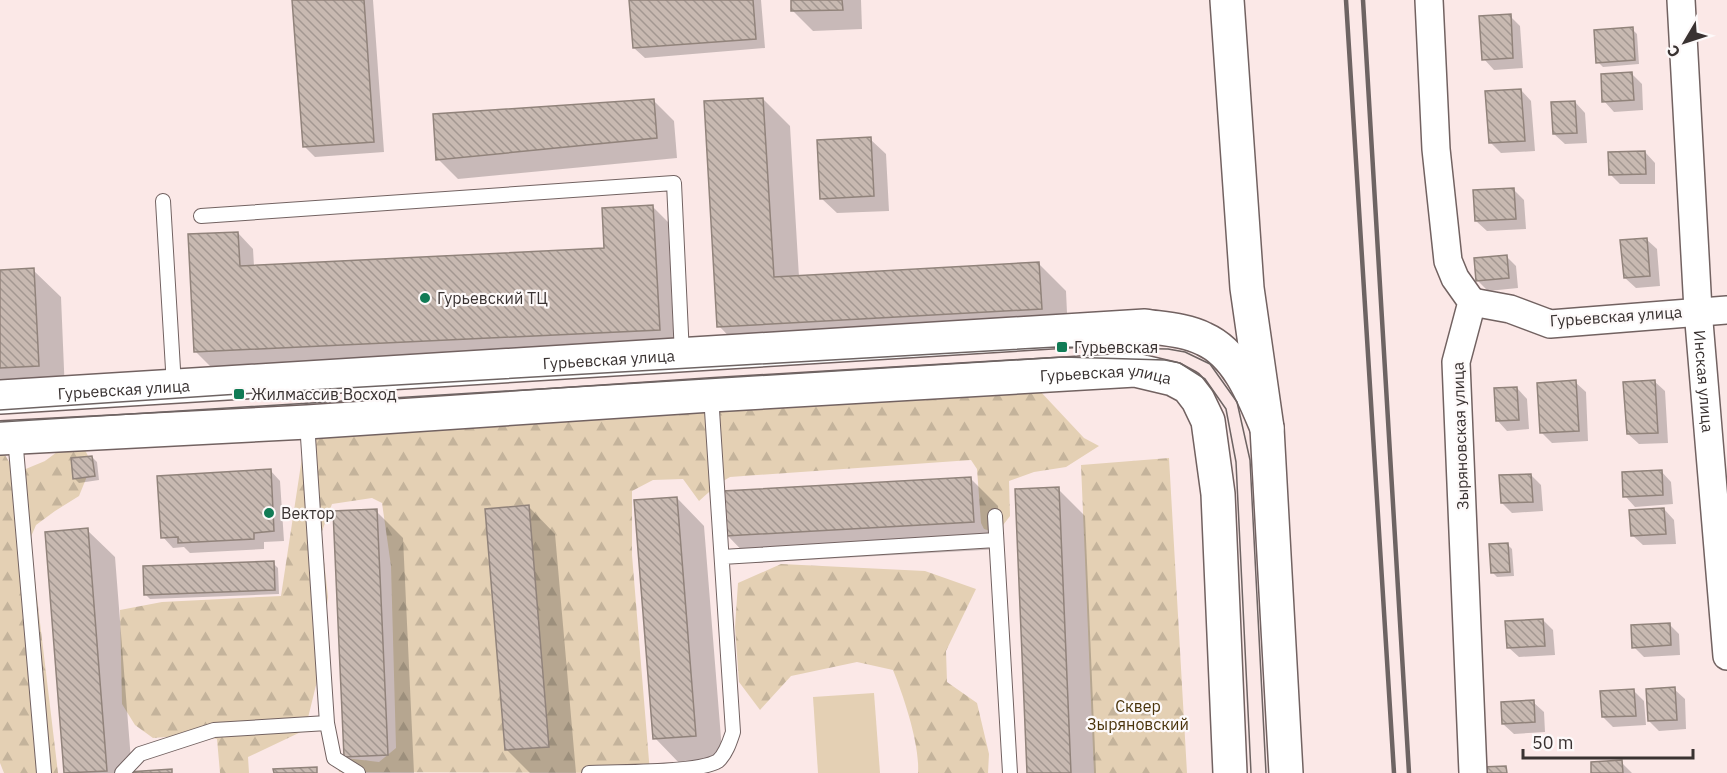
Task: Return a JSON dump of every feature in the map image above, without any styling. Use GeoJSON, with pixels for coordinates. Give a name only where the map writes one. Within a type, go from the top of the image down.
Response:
{"type":"FeatureCollection","features":[{"type":"Feature","properties":{"kind":"street"},"geometry":{"type":"LineString","coordinates":[[1227,0],[1247,288],[1267,428],[1286,773]]}},
{"type":"Feature","properties":{"kind":"street"},"geometry":{"type":"LineString","coordinates":[[1429,0],[1436,149],[1448,261],[1455,279],[1472,302]]}},
{"type":"Feature","properties":{"kind":"street","name":"Инская улица"},"geometry":{"type":"LineString","coordinates":[[1681,0],[1698,310],[1727,656]]}},
{"type":"Feature","properties":{"kind":"street"},"geometry":{"type":"LineString","coordinates":[[1230,773],[1218,494],[1208,421],[1198,400],[1217,345],[1247,288]]}},
{"type":"Feature","properties":{"kind":"street","name":"Гурьевская улица"},"geometry":{"type":"LineString","coordinates":[[1472,302],[1510,309],[1550,324],[1698,310],[1727,310]]}},
{"type":"Feature","properties":{"kind":"street","name":"Зыряновская улица"},"geometry":{"type":"LineString","coordinates":[[1472,302],[1456,362],[1473,773]]}},
{"type":"Feature","properties":{"kind":"street","name":"Гурьевская улица"},"geometry":{"type":"LineString","coordinates":[[0,397],[1145,326],[1186,333],[1217,345]]}},
{"type":"Feature","properties":{"kind":"street"},"geometry":{"type":"LineString","coordinates":[[1217,345],[1239,371],[1267,428]]}},
{"type":"Feature","properties":{"kind":"street","name":"Гурьевская улица"},"geometry":{"type":"LineString","coordinates":[[8,437],[307,422],[1135,370],[1173,379],[1188,387],[1198,400]]}},
{"type":"Feature","properties":{"kind":"lane"},"geometry":{"type":"LineString","coordinates":[[201,216],[674,183],[682,355]]}},
{"type":"Feature","properties":{"kind":"lane"},"geometry":{"type":"LineString","coordinates":[[163,201],[174,386]]}},
{"type":"Feature","properties":{"kind":"lane"},"geometry":{"type":"LineString","coordinates":[[589,773],[696,769],[718,760],[728,747],[733,732],[711,395]]}},
{"type":"Feature","properties":{"kind":"lane"},"geometry":{"type":"LineString","coordinates":[[307,422],[327,723],[334,758],[358,773]]}},
{"type":"Feature","properties":{"kind":"lane"},"geometry":{"type":"LineString","coordinates":[[8,437],[44,773]]}},
{"type":"Feature","properties":{"kind":"lane"},"geometry":{"type":"LineString","coordinates":[[995,516],[1010,773]]}},
{"type":"Feature","properties":{"kind":"lane"},"geometry":{"type":"LineString","coordinates":[[722,557],[996,540]]}},
{"type":"Feature","properties":{"kind":"lane"},"geometry":{"type":"LineString","coordinates":[[122,773],[140,754],[214,730],[327,723]]}},
{"type":"Feature","properties":{"kind":"green space"},"geometry":{"type":"Polygon","coordinates":[[[1039,390],[1084,438],[1099,446],[1066,467],[1034,472],[1009,481],[1010,516],[997,533],[984,529],[981,523],[977,469],[971,460],[730,477],[718,484],[699,501],[683,479],[653,480],[632,491],[632,555],[650,773],[339,772],[336,757],[379,762],[396,748],[391,566],[382,503],[372,498],[332,504],[321,534],[328,597],[320,669],[305,730],[248,757],[249,773],[220,773],[217,739],[193,735],[153,738],[135,725],[122,704],[120,610],[162,602],[281,596],[303,451],[317,434],[1039,390]]]}},
{"type":"Feature","properties":{"kind":"green space"},"geometry":{"type":"Polygon","coordinates":[[[69,443],[84,448],[92,464],[79,496],[36,525],[30,539],[58,773],[4,773],[0,763],[0,447],[16,473],[45,461],[69,443]]]}},
{"type":"Feature","properties":{"kind":"green space","name":"Cквер Зыряновский"},"geometry":{"type":"Polygon","coordinates":[[[1169,458],[1187,773],[1094,773],[1081,465],[1169,458]]]}},
{"type":"Feature","properties":{"kind":"green space"},"geometry":{"type":"Polygon","coordinates":[[[781,564],[925,571],[976,589],[946,651],[947,682],[977,703],[989,754],[988,773],[918,773],[914,735],[893,670],[857,662],[791,676],[760,710],[739,682],[735,627],[738,583],[781,564]]]}},
{"type":"Feature","properties":{"kind":"green space"},"geometry":{"type":"Polygon","coordinates":[[[874,693],[880,773],[818,773],[813,697],[874,693]]]}},
{"type":"Feature","properties":{"kind":"building"},"geometry":{"type":"Polygon","coordinates":[[[292,0],[364,0],[374,142],[303,147],[292,0]]]}},
{"type":"Feature","properties":{"kind":"building"},"geometry":{"type":"Polygon","coordinates":[[[629,0],[753,0],[756,39],[633,48],[629,0]]]}},
{"type":"Feature","properties":{"kind":"building"},"geometry":{"type":"Polygon","coordinates":[[[791,0],[842,0],[843,10],[791,11],[791,0]]]}},
{"type":"Feature","properties":{"kind":"building"},"geometry":{"type":"Polygon","coordinates":[[[1511,14],[1513,58],[1482,60],[1479,16],[1511,14]]]}},
{"type":"Feature","properties":{"kind":"building"},"geometry":{"type":"Polygon","coordinates":[[[1633,27],[1635,60],[1596,63],[1594,30],[1633,27]]]}},
{"type":"Feature","properties":{"kind":"building"},"geometry":{"type":"Polygon","coordinates":[[[1632,72],[1634,100],[1602,102],[1601,74],[1632,72]]]}},
{"type":"Feature","properties":{"kind":"building"},"geometry":{"type":"Polygon","coordinates":[[[1521,89],[1525,141],[1489,143],[1485,91],[1521,89]]]}},
{"type":"Feature","properties":{"kind":"building"},"geometry":{"type":"Polygon","coordinates":[[[763,98],[774,277],[1039,262],[1042,309],[717,327],[704,101],[763,98]]]}},
{"type":"Feature","properties":{"kind":"building"},"geometry":{"type":"Polygon","coordinates":[[[654,99],[657,138],[436,160],[433,114],[654,99]]]}},
{"type":"Feature","properties":{"kind":"building"},"geometry":{"type":"Polygon","coordinates":[[[1575,101],[1577,133],[1553,134],[1551,102],[1575,101]]]}},
{"type":"Feature","properties":{"kind":"building"},"geometry":{"type":"Polygon","coordinates":[[[871,137],[874,196],[820,199],[817,140],[871,137]]]}},
{"type":"Feature","properties":{"kind":"building"},"geometry":{"type":"Polygon","coordinates":[[[1645,151],[1646,174],[1609,175],[1608,152],[1645,151]]]}},
{"type":"Feature","properties":{"kind":"building"},"geometry":{"type":"Polygon","coordinates":[[[1514,188],[1516,219],[1475,221],[1473,190],[1514,188]]]}},
{"type":"Feature","properties":{"kind":"building","name":"Гурьевский ТЦ"},"geometry":{"type":"Polygon","coordinates":[[[653,205],[660,330],[194,352],[188,234],[238,232],[240,266],[604,248],[602,208],[653,205]]]}},
{"type":"Feature","properties":{"kind":"building"},"geometry":{"type":"Polygon","coordinates":[[[1647,238],[1650,276],[1624,278],[1620,240],[1647,238]]]}},
{"type":"Feature","properties":{"kind":"building"},"geometry":{"type":"Polygon","coordinates":[[[1507,255],[1509,278],[1476,281],[1474,258],[1507,255]]]}},
{"type":"Feature","properties":{"kind":"building"},"geometry":{"type":"Polygon","coordinates":[[[34,268],[39,366],[0,368],[0,270],[34,268]]]}},
{"type":"Feature","properties":{"kind":"building"},"geometry":{"type":"Polygon","coordinates":[[[1576,380],[1579,431],[1540,433],[1537,383],[1576,380]]]}},
{"type":"Feature","properties":{"kind":"building"},"geometry":{"type":"Polygon","coordinates":[[[1655,380],[1658,433],[1627,434],[1623,382],[1655,380]]]}},
{"type":"Feature","properties":{"kind":"building"},"geometry":{"type":"Polygon","coordinates":[[[1517,387],[1519,420],[1496,421],[1494,388],[1517,387]]]}},
{"type":"Feature","properties":{"kind":"building"},"geometry":{"type":"Polygon","coordinates":[[[92,456],[95,476],[73,479],[71,458],[92,456]]]}},
{"type":"Feature","properties":{"kind":"building"},"geometry":{"type":"Polygon","coordinates":[[[271,469],[274,531],[254,533],[254,539],[178,543],[178,537],[161,538],[157,476],[271,469]]]}},
{"type":"Feature","properties":{"kind":"building"},"geometry":{"type":"Polygon","coordinates":[[[1662,470],[1663,495],[1623,497],[1622,472],[1662,470]]]}},
{"type":"Feature","properties":{"kind":"building"},"geometry":{"type":"Polygon","coordinates":[[[1531,474],[1533,502],[1501,503],[1499,475],[1531,474]]]}},
{"type":"Feature","properties":{"kind":"building"},"geometry":{"type":"Polygon","coordinates":[[[971,477],[974,522],[725,536],[723,491],[971,477]]]}},
{"type":"Feature","properties":{"kind":"building"},"geometry":{"type":"Polygon","coordinates":[[[1059,487],[1071,773],[1027,773],[1015,489],[1059,487]]]}},
{"type":"Feature","properties":{"kind":"building"},"geometry":{"type":"Polygon","coordinates":[[[677,497],[696,736],[653,739],[634,500],[677,497]]]}},
{"type":"Feature","properties":{"kind":"building"},"geometry":{"type":"Polygon","coordinates":[[[529,505],[549,747],[505,750],[485,509],[529,505]]]}},
{"type":"Feature","properties":{"kind":"building"},"geometry":{"type":"Polygon","coordinates":[[[1664,508],[1666,534],[1631,536],[1629,510],[1664,508]]]}},
{"type":"Feature","properties":{"kind":"building"},"geometry":{"type":"Polygon","coordinates":[[[377,509],[388,755],[344,757],[333,511],[377,509]]]}},
{"type":"Feature","properties":{"kind":"building"},"geometry":{"type":"Polygon","coordinates":[[[88,528],[107,771],[64,773],[45,532],[88,528]]]}},
{"type":"Feature","properties":{"kind":"building"},"geometry":{"type":"Polygon","coordinates":[[[1508,543],[1510,572],[1491,573],[1489,544],[1508,543]]]}},
{"type":"Feature","properties":{"kind":"building"},"geometry":{"type":"Polygon","coordinates":[[[274,561],[275,590],[144,595],[143,566],[274,561]]]}},
{"type":"Feature","properties":{"kind":"building"},"geometry":{"type":"Polygon","coordinates":[[[1543,619],[1545,646],[1507,648],[1505,621],[1543,619]]]}},
{"type":"Feature","properties":{"kind":"building"},"geometry":{"type":"Polygon","coordinates":[[[1670,623],[1671,645],[1632,648],[1631,625],[1670,623]]]}},
{"type":"Feature","properties":{"kind":"building"},"geometry":{"type":"Polygon","coordinates":[[[1675,687],[1677,720],[1648,721],[1646,689],[1675,687]]]}},
{"type":"Feature","properties":{"kind":"building"},"geometry":{"type":"Polygon","coordinates":[[[1634,689],[1636,716],[1602,717],[1600,691],[1634,689]]]}},
{"type":"Feature","properties":{"kind":"building"},"geometry":{"type":"Polygon","coordinates":[[[1534,700],[1535,722],[1502,724],[1501,702],[1534,700]]]}},
{"type":"Feature","properties":{"kind":"building"},"geometry":{"type":"Polygon","coordinates":[[[1622,760],[1623,773],[1591,773],[1591,762],[1622,760]]]}},
{"type":"Feature","properties":{"kind":"building"},"geometry":{"type":"Polygon","coordinates":[[[1506,766],[1507,773],[1482,773],[1482,767],[1506,766]]]}},
{"type":"Feature","properties":{"kind":"building"},"geometry":{"type":"Polygon","coordinates":[[[317,767],[317,773],[274,773],[273,769],[317,767]]]}},
{"type":"Feature","properties":{"kind":"building"},"geometry":{"type":"Polygon","coordinates":[[[172,769],[172,773],[128,773],[128,772],[172,769]]]}},
{"type":"Feature","properties":{"kind":"tram line"},"geometry":{"type":"LineString","coordinates":[[0,410],[1057,347],[1168,349],[1185,352],[1210,364],[1237,402],[1250,460],[1266,773]]}},
{"type":"Feature","properties":{"kind":"tram line"},"geometry":{"type":"LineString","coordinates":[[0,422],[1063,357],[1165,360],[1180,363],[1205,379],[1226,409],[1236,462],[1251,773]]}},
{"type":"Feature","properties":{"kind":"railway"},"geometry":{"type":"LineString","coordinates":[[1346,0],[1394,773]]}},
{"type":"Feature","properties":{"kind":"railway"},"geometry":{"type":"LineString","coordinates":[[1363,0],[1409,773]]}},
{"type":"Feature","properties":{"kind":"place","name":"Гурьевский ТЦ"},"geometry":{"type":"Point","coordinates":[425,298]}},
{"type":"Feature","properties":{"kind":"place","name":"Гурьевская"},"geometry":{"type":"Point","coordinates":[1062,347]}},
{"type":"Feature","properties":{"kind":"place","name":"Жилмассив Восход"},"geometry":{"type":"Point","coordinates":[239,394]}},
{"type":"Feature","properties":{"kind":"place","name":"Вектор"},"geometry":{"type":"Point","coordinates":[269,513]}}]}
